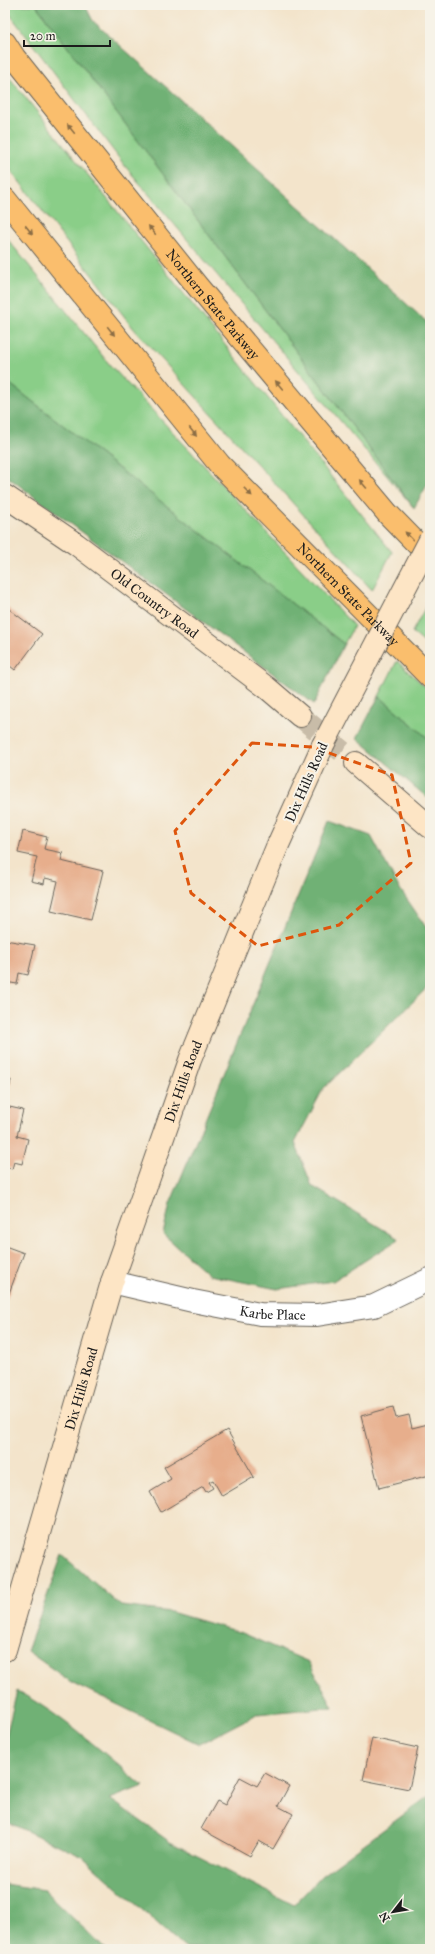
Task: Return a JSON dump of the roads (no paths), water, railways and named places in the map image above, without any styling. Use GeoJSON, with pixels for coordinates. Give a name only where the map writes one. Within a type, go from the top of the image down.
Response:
{"type":"FeatureCollection","features":[{"type":"Feature","properties":{"kind":"highway","name":"Northern State Parkway"},"geometry":{"type":"LineString","coordinates":[[5,43],[19,63],[198,287],[388,514],[430,557]]}},
{"type":"Feature","properties":{"kind":"highway","name":"Northern State Parkway"},"geometry":{"type":"LineString","coordinates":[[5,199],[220,465],[430,677]]}},
{"type":"Feature","properties":{"kind":"street","name":"Old Country Road"},"geometry":{"type":"LineString","coordinates":[[5,496],[82,549],[266,687],[300,716]]}},
{"type":"Feature","properties":{"kind":"street","name":"Dix Hills Road"},"geometry":{"type":"LineString","coordinates":[[5,1650],[112,1282],[190,1060],[277,848],[323,745],[430,540]]}},
{"type":"Feature","properties":{"kind":"street"},"geometry":{"type":"LineString","coordinates":[[356,763],[430,827]]}},
{"type":"Feature","properties":{"kind":"street","name":"Karbe Place"},"geometry":{"type":"LineString","coordinates":[[112,1282],[193,1301],[260,1314],[317,1315],[374,1306],[430,1279]]}},
{"type":"Feature","properties":{"kind":"tunnel"},"geometry":{"type":"LineString","coordinates":[[300,716],[356,763]]}}]}
